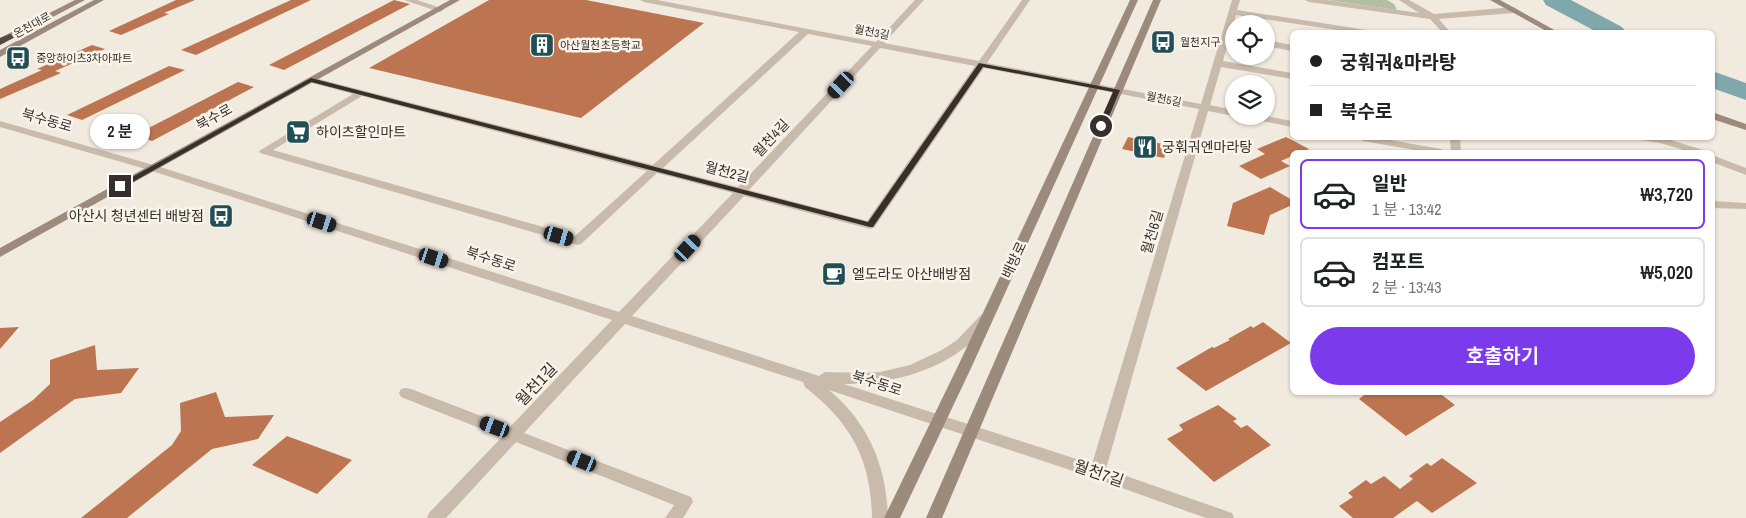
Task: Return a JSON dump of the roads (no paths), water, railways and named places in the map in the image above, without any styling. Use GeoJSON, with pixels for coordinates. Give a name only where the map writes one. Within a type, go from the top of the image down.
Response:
{"type":"FeatureCollection","features":[{"type":"Feature","properties":{"kind":"street","name":"온천대로"},"geometry":{"type":"LineString","coordinates":[[3,40],[81,0]]}},
{"type":"Feature","properties":{"kind":"street","name":"온천대로"},"geometry":{"type":"LineString","coordinates":[[0,54],[100,0]]}},
{"type":"Feature","properties":{"kind":"street"},"geometry":{"type":"LineString","coordinates":[[408,0],[440,9]]}},
{"type":"Feature","properties":{"kind":"street","name":"북수로"},"geometry":{"type":"LineString","coordinates":[[1,251],[456,0]]}},
{"type":"Feature","properties":{"kind":"street","name":"월천3길"},"geometry":{"type":"LineString","coordinates":[[644,0],[1095,86]]}},
{"type":"Feature","properties":{"kind":"street","name":"월천4길"},"geometry":{"type":"LineString","coordinates":[[622,318],[920,0]]}},
{"type":"Feature","properties":{"kind":"street","name":"월천2길"},"geometry":{"type":"LineString","coordinates":[[311,80],[870,225],[1026,0]]}},
{"type":"Feature","properties":{"kind":"street","name":"배방로"},"geometry":{"type":"LineString","coordinates":[[892,518],[940,420],[1134,0]]}},
{"type":"Feature","properties":{"kind":"street","name":"배방로"},"geometry":{"type":"LineString","coordinates":[[934,518],[1157,0]]}},
{"type":"Feature","properties":{"kind":"street"},"geometry":{"type":"LineString","coordinates":[[1309,0],[1433,17],[1514,10]]}},
{"type":"Feature","properties":{"kind":"street"},"geometry":{"type":"LineString","coordinates":[[1403,0],[1433,17],[1444,30]]}},
{"type":"Feature","properties":{"kind":"street"},"geometry":{"type":"LineString","coordinates":[[1494,0],[1550,30]]}},
{"type":"Feature","properties":{"kind":"street"},"geometry":{"type":"LineString","coordinates":[[1234,6],[1354,30]]}},
{"type":"Feature","properties":{"kind":"street"},"geometry":{"type":"LineString","coordinates":[[361,93],[264,151],[578,241],[806,31]]}},
{"type":"Feature","properties":{"kind":"street","name":"월천6길"},"geometry":{"type":"LineString","coordinates":[[1097,472],[1217,63],[1225,45]]}},
{"type":"Feature","properties":{"kind":"street"},"geometry":{"type":"LineString","coordinates":[[1275,45],[1290,48]]}},
{"type":"Feature","properties":{"kind":"street"},"geometry":{"type":"LineString","coordinates":[[1217,63],[1290,76]]}},
{"type":"Feature","properties":{"kind":"street","name":"월천5길"},"geometry":{"type":"LineString","coordinates":[[1095,86],[1225,111]]}},
{"type":"Feature","properties":{"kind":"street"},"geometry":{"type":"LineString","coordinates":[[1715,116],[1746,127]]}},
{"type":"Feature","properties":{"kind":"street"},"geometry":{"type":"LineString","coordinates":[[1275,121],[1290,124]]}},
{"type":"Feature","properties":{"kind":"street","name":"북수동로"},"geometry":{"type":"LineString","coordinates":[[0,124],[153,168],[971,430]]}},
{"type":"Feature","properties":{"kind":"street"},"geometry":{"type":"LineString","coordinates":[[1374,140],[1430,150]]}},
{"type":"Feature","properties":{"kind":"street"},"geometry":{"type":"LineString","coordinates":[[1662,140],[1693,150]]}},
{"type":"Feature","properties":{"kind":"street"},"geometry":{"type":"LineString","coordinates":[[1715,159],[1746,172]]}},
{"type":"Feature","properties":{"kind":"street"},"geometry":{"type":"LineString","coordinates":[[1715,204],[1746,206]]}},
{"type":"Feature","properties":{"kind":"street"},"geometry":{"type":"LineString","coordinates":[[797,374],[849,380],[893,376],[930,363],[963,342],[989,314]]}},
{"type":"Feature","properties":{"kind":"street","name":"월천1길"},"geometry":{"type":"LineString","coordinates":[[435,518],[622,318]]}},
{"type":"Feature","properties":{"kind":"street"},"geometry":{"type":"LineString","coordinates":[[797,374],[829,396],[854,424],[872,458],[881,499],[880,518]]}},
{"type":"Feature","properties":{"kind":"street"},"geometry":{"type":"LineString","coordinates":[[406,392],[684,502],[673,518]]}},
{"type":"Feature","properties":{"kind":"street","name":"월천7길"},"geometry":{"type":"LineString","coordinates":[[971,430],[1226,518]]}},
{"type":"Feature","properties":{"kind":"waterway"},"geometry":{"type":"LineString","coordinates":[[1554,0],[1610,30]]}},
{"type":"Feature","properties":{"kind":"waterway"},"geometry":{"type":"LineString","coordinates":[[1715,80],[1746,92]]}},
{"type":"Feature","properties":{"kind":"place","name":"월천지구"},"geometry":{"type":"Point","coordinates":[1163,42]}},
{"type":"Feature","properties":{"kind":"place","name":"아산월천초등학교"},"geometry":{"type":"Point","coordinates":[542,45]}},
{"type":"Feature","properties":{"kind":"place","name":"중앙하이츠3차아파트"},"geometry":{"type":"Point","coordinates":[18,58]}},
{"type":"Feature","properties":{"kind":"place","name":"하이츠할인마트"},"geometry":{"type":"Point","coordinates":[298,132]}},
{"type":"Feature","properties":{"kind":"place","name":"궁훠궈엔마라탕"},"geometry":{"type":"Point","coordinates":[1145,147]}},
{"type":"Feature","properties":{"kind":"place","name":"아산시 청년센터 배방점"},"geometry":{"type":"Point","coordinates":[221,216]}},
{"type":"Feature","properties":{"kind":"place","name":"엘도라도 아산배방점"},"geometry":{"type":"Point","coordinates":[834,274]}}]}
